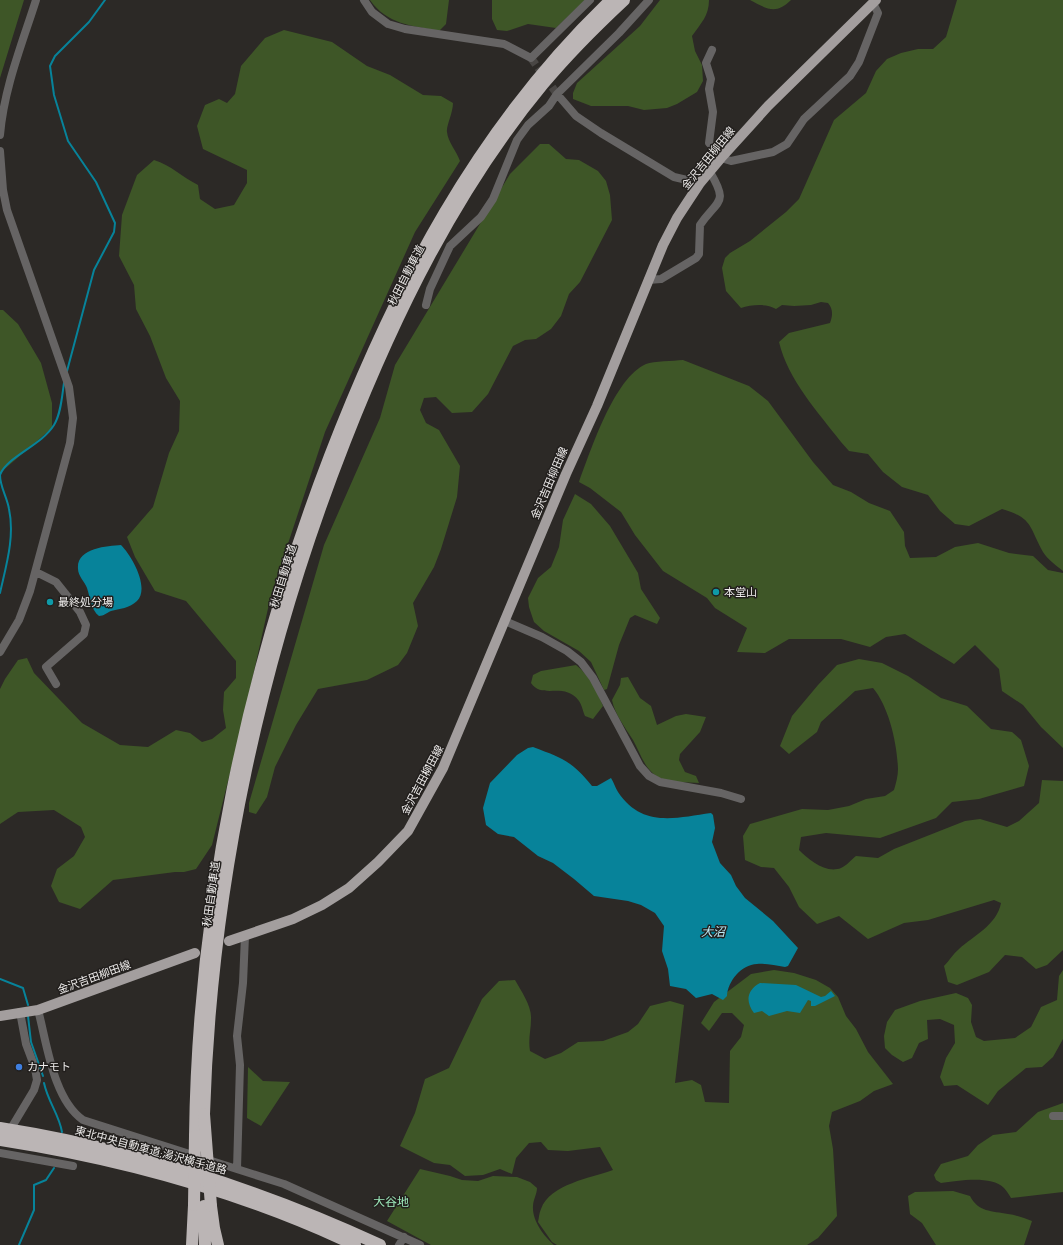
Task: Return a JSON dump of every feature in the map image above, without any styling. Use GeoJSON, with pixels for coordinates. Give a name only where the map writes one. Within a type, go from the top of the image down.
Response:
{"type":"FeatureCollection","features":[{"type":"Feature","properties":{"kind":"highway","name":"秋田自動車道"},"geometry":{"type":"LineString","coordinates":[[203,1206],[195,1136],[198,1049],[203,992],[213,912],[226,825],[239,762],[266,650],[303,529],[351,403],[403,288],[433,232],[467,175],[504,120],[537,78],[566,45],[611,0]]}},
{"type":"Feature","properties":{"kind":"highway","name":"秋田自動車道"},"geometry":{"type":"LineString","coordinates":[[205,1245],[203,1206],[204,1114],[207,1047],[225,882],[246,771],[272,660],[289,600],[334,469],[359,407],[408,299],[440,236],[507,130],[543,84],[587,35],[624,0]]}},
{"type":"Feature","properties":{"kind":"highway","name":"東北中央自動車道;湯沢横手道路"},"geometry":{"type":"LineString","coordinates":[[0,1128],[118,1152],[212,1178],[302,1210],[380,1245]]}},
{"type":"Feature","properties":{"kind":"highway","name":"東北中央自動車道;湯沢横手道路"},"geometry":{"type":"LineString","coordinates":[[0,1140],[74,1153],[169,1176],[252,1203],[298,1220],[355,1245]]}},
{"type":"Feature","properties":{"kind":"highway"},"geometry":{"type":"LineString","coordinates":[[194,1245],[203,1206]]}},
{"type":"Feature","properties":{"kind":"highway"},"geometry":{"type":"LineString","coordinates":[[203,1206],[214,1228],[218,1245]]}},
{"type":"Feature","properties":{"kind":"main road","name":"金沢吉田柳田線"},"geometry":{"type":"LineString","coordinates":[[229,941],[293,919],[322,905],[349,888],[378,862],[408,831],[443,768],[662,245],[677,218],[700,183],[768,106],[874,2]]}},
{"type":"Feature","properties":{"kind":"main road","name":"金沢吉田柳田線"},"geometry":{"type":"LineString","coordinates":[[0,1016],[38,1010],[195,953]]}},
{"type":"Feature","properties":{"kind":"street"},"geometry":{"type":"LineString","coordinates":[[0,135],[2,113],[11,79],[36,0]]}},
{"type":"Feature","properties":{"kind":"street"},"geometry":{"type":"LineString","coordinates":[[364,0],[372,12],[388,24],[405,30],[504,44],[531,58],[590,0]]}},
{"type":"Feature","properties":{"kind":"street"},"geometry":{"type":"LineString","coordinates":[[426,305],[430,289],[450,246],[481,217],[493,199],[517,140],[528,125],[549,106],[557,94],[619,33],[649,0]]}},
{"type":"Feature","properties":{"kind":"street"},"geometry":{"type":"LineString","coordinates":[[712,50],[706,63],[711,78],[709,89],[713,112],[709,143],[722,157],[731,161],[773,152],[786,144],[804,119],[850,76],[859,62],[878,13],[874,2]]}},
{"type":"Feature","properties":{"kind":"street"},"geometry":{"type":"LineString","coordinates":[[557,94],[576,116],[601,133],[674,177],[700,183]]}},
{"type":"Feature","properties":{"kind":"street"},"geometry":{"type":"LineString","coordinates":[[0,151],[3,190],[7,210],[68,383],[73,418],[70,443],[36,572],[19,620],[0,652]]}},
{"type":"Feature","properties":{"kind":"street"},"geometry":{"type":"LineString","coordinates":[[648,280],[661,279],[696,258],[698,254],[700,225],[717,206],[720,196],[717,184],[710,172]]}},
{"type":"Feature","properties":{"kind":"street"},"geometry":{"type":"LineString","coordinates":[[36,572],[56,582],[80,612],[86,625],[84,634],[46,668],[56,684]]}},
{"type":"Feature","properties":{"kind":"street"},"geometry":{"type":"LineString","coordinates":[[504,621],[567,651],[581,662],[593,678],[640,766],[649,776],[660,782],[721,793],[740,799]]}},
{"type":"Feature","properties":{"kind":"street"},"geometry":{"type":"LineString","coordinates":[[237,1169],[240,1065],[237,1036],[243,984],[245,936]]}},
{"type":"Feature","properties":{"kind":"street"},"geometry":{"type":"LineString","coordinates":[[38,1010],[53,1069],[66,1102],[77,1116],[91,1124],[284,1184],[420,1245]]}},
{"type":"Feature","properties":{"kind":"street"},"geometry":{"type":"LineString","coordinates":[[13,1125],[37,1080],[35,1068],[26,1044],[20,1012]]}},
{"type":"Feature","properties":{"kind":"street"},"geometry":{"type":"LineString","coordinates":[[1053,1116],[1063,1116]]}},
{"type":"Feature","properties":{"kind":"street"},"geometry":{"type":"LineString","coordinates":[[0,1153],[74,1166]]}},
{"type":"Feature","properties":{"kind":"street"},"geometry":{"type":"LineString","coordinates":[[399,1245],[404,1237]]}},
{"type":"Feature","properties":{"kind":"green space"},"geometry":{"type":"Polygon","coordinates":[[[0,0],[24,0],[0,78],[0,0]]]}},
{"type":"Feature","properties":{"kind":"green space"},"geometry":{"type":"Polygon","coordinates":[[[370,0],[449,0],[446,24],[439,31],[401,23],[384,15],[370,0]]]}},
{"type":"Feature","properties":{"kind":"green space"},"geometry":{"type":"Polygon","coordinates":[[[492,0],[585,0],[556,28],[528,24],[507,31],[497,30],[492,19],[492,0]]]}},
{"type":"Feature","properties":{"kind":"green space"},"geometry":{"type":"Polygon","coordinates":[[[660,0],[709,0],[708,11],[692,36],[695,51],[702,65],[703,81],[697,92],[667,108],[644,110],[628,106],[591,106],[573,99],[573,93],[577,83],[640,26],[660,0]]]}},
{"type":"Feature","properties":{"kind":"green space"},"geometry":{"type":"Polygon","coordinates":[[[750,0],[791,0],[781,8],[771,9],[750,0]]]}},
{"type":"Feature","properties":{"kind":"green space"},"geometry":{"type":"Polygon","coordinates":[[[957,0],[1063,0],[1063,571],[1045,555],[1029,524],[1020,516],[1002,509],[969,526],[955,524],[940,511],[928,495],[902,487],[883,472],[868,454],[849,451],[841,442],[805,395],[789,369],[779,342],[789,333],[830,323],[832,312],[828,303],[821,302],[811,305],[794,306],[782,305],[776,309],[763,305],[754,305],[741,308],[726,291],[722,268],[725,258],[730,253],[750,241],[786,212],[799,199],[834,120],[866,93],[876,71],[887,59],[901,53],[918,49],[933,49],[946,37],[957,0]]]}},
{"type":"Feature","properties":{"kind":"green space"},"geometry":{"type":"Polygon","coordinates":[[[284,30],[332,42],[367,66],[390,75],[423,95],[441,96],[453,103],[447,132],[460,161],[415,232],[325,432],[271,595],[242,725],[212,845],[196,869],[184,872],[113,880],[80,909],[59,902],[51,886],[57,869],[74,856],[85,837],[81,827],[54,810],[18,812],[0,824],[0,689],[18,660],[27,658],[34,673],[82,723],[120,745],[148,747],[176,730],[190,733],[202,742],[212,739],[226,728],[223,710],[224,692],[236,678],[236,661],[186,601],[155,591],[135,557],[127,537],[153,507],[169,453],[179,431],[180,401],[166,378],[150,336],[136,309],[134,285],[119,256],[122,215],[137,175],[154,160],[166,165],[198,185],[200,199],[215,209],[234,205],[247,183],[247,170],[203,149],[197,126],[205,105],[219,99],[227,103],[235,94],[241,66],[265,38],[284,30]]]}},
{"type":"Feature","properties":{"kind":"green space"},"geometry":{"type":"Polygon","coordinates":[[[540,144],[549,144],[566,159],[579,160],[598,171],[606,181],[610,195],[612,220],[580,282],[569,294],[561,316],[551,329],[536,339],[525,340],[513,346],[488,394],[472,412],[452,413],[436,397],[424,398],[420,410],[426,423],[439,430],[460,466],[457,497],[441,549],[434,567],[413,603],[418,626],[407,653],[398,665],[367,680],[318,689],[296,725],[275,767],[267,797],[256,814],[249,812],[249,803],[324,545],[380,418],[395,365],[510,174],[540,144]]]}},
{"type":"Feature","properties":{"kind":"green space"},"geometry":{"type":"Polygon","coordinates":[[[0,310],[3,310],[18,324],[41,363],[52,403],[52,428],[0,473],[0,310]]]}},
{"type":"Feature","properties":{"kind":"green space"},"geometry":{"type":"Polygon","coordinates":[[[683,360],[749,386],[768,401],[813,462],[833,485],[851,492],[869,503],[890,511],[904,532],[905,546],[910,558],[936,557],[955,547],[978,543],[1009,553],[1033,556],[1048,570],[1063,573],[1063,748],[1041,727],[1023,705],[1002,691],[999,669],[975,645],[954,664],[905,634],[886,637],[870,647],[841,639],[789,639],[765,653],[737,652],[747,628],[715,608],[707,598],[663,571],[635,535],[621,512],[590,488],[579,482],[605,416],[614,399],[634,372],[649,363],[683,360]]]}},
{"type":"Feature","properties":{"kind":"green space"},"geometry":{"type":"Polygon","coordinates":[[[575,494],[591,504],[610,526],[638,573],[641,589],[660,618],[657,624],[635,615],[630,618],[619,645],[607,689],[604,690],[591,662],[579,651],[544,631],[534,622],[529,607],[528,598],[538,578],[551,567],[559,547],[563,520],[575,494]]]}},
{"type":"Feature","properties":{"kind":"green space"},"geometry":{"type":"Polygon","coordinates":[[[859,659],[882,663],[908,676],[941,698],[967,706],[991,729],[1012,732],[1021,740],[1029,766],[1024,786],[979,799],[952,802],[936,818],[880,838],[826,833],[801,837],[799,850],[818,865],[824,868],[835,869],[843,867],[856,856],[878,858],[894,849],[965,821],[980,819],[1007,827],[1019,821],[1039,803],[1042,780],[1063,781],[1063,950],[1047,965],[1036,969],[1022,957],[1005,955],[989,972],[957,985],[948,982],[944,966],[957,951],[990,924],[999,911],[1001,903],[994,900],[928,920],[904,923],[868,939],[839,916],[817,924],[799,907],[789,887],[774,868],[761,867],[745,860],[743,836],[750,824],[802,809],[828,810],[849,806],[866,799],[885,796],[894,790],[898,769],[894,737],[884,705],[873,688],[855,691],[821,722],[817,732],[789,754],[780,746],[792,716],[818,685],[837,665],[859,659]]]}},
{"type":"Feature","properties":{"kind":"green space"},"geometry":{"type":"Polygon","coordinates":[[[576,665],[581,669],[596,689],[603,706],[593,719],[585,716],[579,701],[573,695],[567,692],[541,690],[536,688],[531,683],[533,675],[541,671],[576,665]]]}},
{"type":"Feature","properties":{"kind":"green space"},"geometry":{"type":"Polygon","coordinates":[[[628,677],[640,698],[651,706],[657,725],[676,716],[686,714],[706,717],[700,732],[680,754],[679,760],[685,772],[696,776],[699,783],[675,782],[662,779],[651,772],[647,767],[613,705],[612,700],[620,685],[621,678],[628,677]]]}},
{"type":"Feature","properties":{"kind":"green space"},"geometry":{"type":"Polygon","coordinates":[[[774,970],[794,973],[816,980],[830,988],[838,997],[846,1016],[856,1029],[868,1052],[893,1084],[874,1091],[860,1101],[832,1112],[829,1126],[833,1149],[837,1216],[818,1238],[807,1245],[557,1245],[552,1242],[538,1222],[541,1209],[546,1200],[553,1193],[562,1188],[583,1179],[613,1170],[600,1147],[568,1151],[548,1150],[541,1142],[529,1143],[516,1158],[512,1174],[500,1169],[483,1175],[465,1176],[450,1165],[434,1163],[400,1146],[415,1113],[425,1079],[449,1068],[482,999],[499,981],[515,980],[530,1009],[530,1051],[545,1059],[561,1053],[578,1042],[603,1041],[628,1032],[638,1024],[650,1006],[670,1001],[684,1005],[675,1083],[692,1080],[701,1085],[705,1102],[729,1103],[730,1051],[741,1037],[744,1025],[732,1013],[722,1013],[709,1031],[701,1023],[714,1002],[751,974],[774,970]]]}},
{"type":"Feature","properties":{"kind":"green space"},"geometry":{"type":"Polygon","coordinates":[[[1063,970],[1063,1039],[1053,1057],[1042,1067],[1026,1068],[998,1091],[988,1105],[957,1085],[944,1086],[940,1077],[946,1058],[955,1043],[954,1025],[940,1019],[927,1020],[928,1039],[919,1043],[912,1058],[903,1062],[892,1055],[885,1048],[884,1036],[887,1022],[895,1010],[920,1001],[956,993],[968,998],[972,1005],[971,1022],[976,1037],[984,1041],[1015,1038],[1031,1027],[1041,1007],[1057,1000],[1059,976],[1063,970]]]}},
{"type":"Feature","properties":{"kind":"green space"},"geometry":{"type":"Polygon","coordinates":[[[248,1067],[263,1081],[290,1082],[261,1126],[247,1118],[248,1067]]]}},
{"type":"Feature","properties":{"kind":"green space"},"geometry":{"type":"Polygon","coordinates":[[[1063,1103],[1063,1192],[1011,1198],[1004,1188],[991,1181],[965,1180],[941,1183],[936,1180],[934,1175],[941,1164],[968,1156],[978,1145],[993,1135],[1016,1132],[1038,1112],[1063,1103]]]}},
{"type":"Feature","properties":{"kind":"green space"},"geometry":{"type":"Polygon","coordinates":[[[420,1169],[462,1180],[478,1181],[493,1176],[517,1177],[530,1182],[537,1188],[533,1204],[534,1217],[543,1233],[554,1245],[431,1245],[387,1221],[420,1169]]]}},
{"type":"Feature","properties":{"kind":"green space"},"geometry":{"type":"Polygon","coordinates":[[[953,1191],[970,1196],[977,1205],[986,1210],[1014,1215],[1032,1221],[1024,1245],[936,1245],[922,1223],[910,1214],[908,1196],[915,1192],[953,1191]]]}},
{"type":"Feature","properties":{"kind":"water"},"geometry":{"type":"Polygon","coordinates":[[[121,545],[130,557],[138,572],[142,588],[140,595],[137,601],[131,605],[99,616],[92,607],[87,588],[79,574],[79,562],[87,552],[101,547],[121,545]]]}},
{"type":"Feature","properties":{"kind":"water","name":"大沼"},"geometry":{"type":"Polygon","coordinates":[[[533,747],[566,761],[592,786],[597,786],[611,778],[618,792],[627,803],[648,816],[672,818],[711,813],[713,815],[715,828],[712,842],[720,863],[731,875],[736,886],[745,898],[773,921],[798,948],[788,966],[785,967],[760,964],[746,967],[736,975],[730,985],[727,996],[723,1000],[712,994],[696,998],[686,989],[670,986],[668,969],[662,951],[664,926],[655,913],[641,905],[628,901],[594,896],[553,863],[538,856],[514,837],[498,834],[486,825],[483,808],[490,783],[517,755],[528,748],[533,747]]]}},
{"type":"Feature","properties":{"kind":"water"},"geometry":{"type":"Polygon","coordinates":[[[760,983],[796,985],[821,997],[825,996],[831,991],[835,996],[815,1006],[811,1006],[811,1001],[808,1000],[800,1013],[787,1011],[769,1016],[762,1011],[754,1013],[749,1004],[750,992],[760,983]]]}},
{"type":"Feature","properties":{"kind":"waterway"},"geometry":{"type":"LineString","coordinates":[[67,371],[94,270],[114,232],[115,223],[96,182],[68,141],[54,95],[50,66],[55,56],[89,22],[105,0]]}},
{"type":"Feature","properties":{"kind":"waterway"},"geometry":{"type":"LineString","coordinates":[[0,593],[9,551],[11,530],[9,509],[1,484],[0,475],[9,463],[41,439],[54,425],[60,410],[64,383]]}},
{"type":"Feature","properties":{"kind":"waterway"},"geometry":{"type":"LineString","coordinates":[[0,979],[23,988],[28,1005]]}},
{"type":"Feature","properties":{"kind":"waterway"},"geometry":{"type":"LineString","coordinates":[[28,1016],[31,1042],[43,1076]]}},
{"type":"Feature","properties":{"kind":"waterway"},"geometry":{"type":"LineString","coordinates":[[44,1083],[62,1132]]}},
{"type":"Feature","properties":{"kind":"waterway"},"geometry":{"type":"LineString","coordinates":[[19,1245],[34,1210],[34,1185],[46,1180],[54,1168]]}},
{"type":"Feature","properties":{"kind":"tunnel"},"geometry":{"type":"LineString","coordinates":[[531,58],[557,94]]}},
{"type":"Feature","properties":{"kind":"place","name":"本堂山"},"geometry":{"type":"Point","coordinates":[716,592]}},
{"type":"Feature","properties":{"kind":"place","name":"最終処分場"},"geometry":{"type":"Point","coordinates":[50,602]}},
{"type":"Feature","properties":{"kind":"place","name":"カナモト"},"geometry":{"type":"Point","coordinates":[19,1067]}},
{"type":"Feature","properties":{"kind":"district","name":"大谷地"},"geometry":{"type":"Point","coordinates":[391,1202]}}]}
